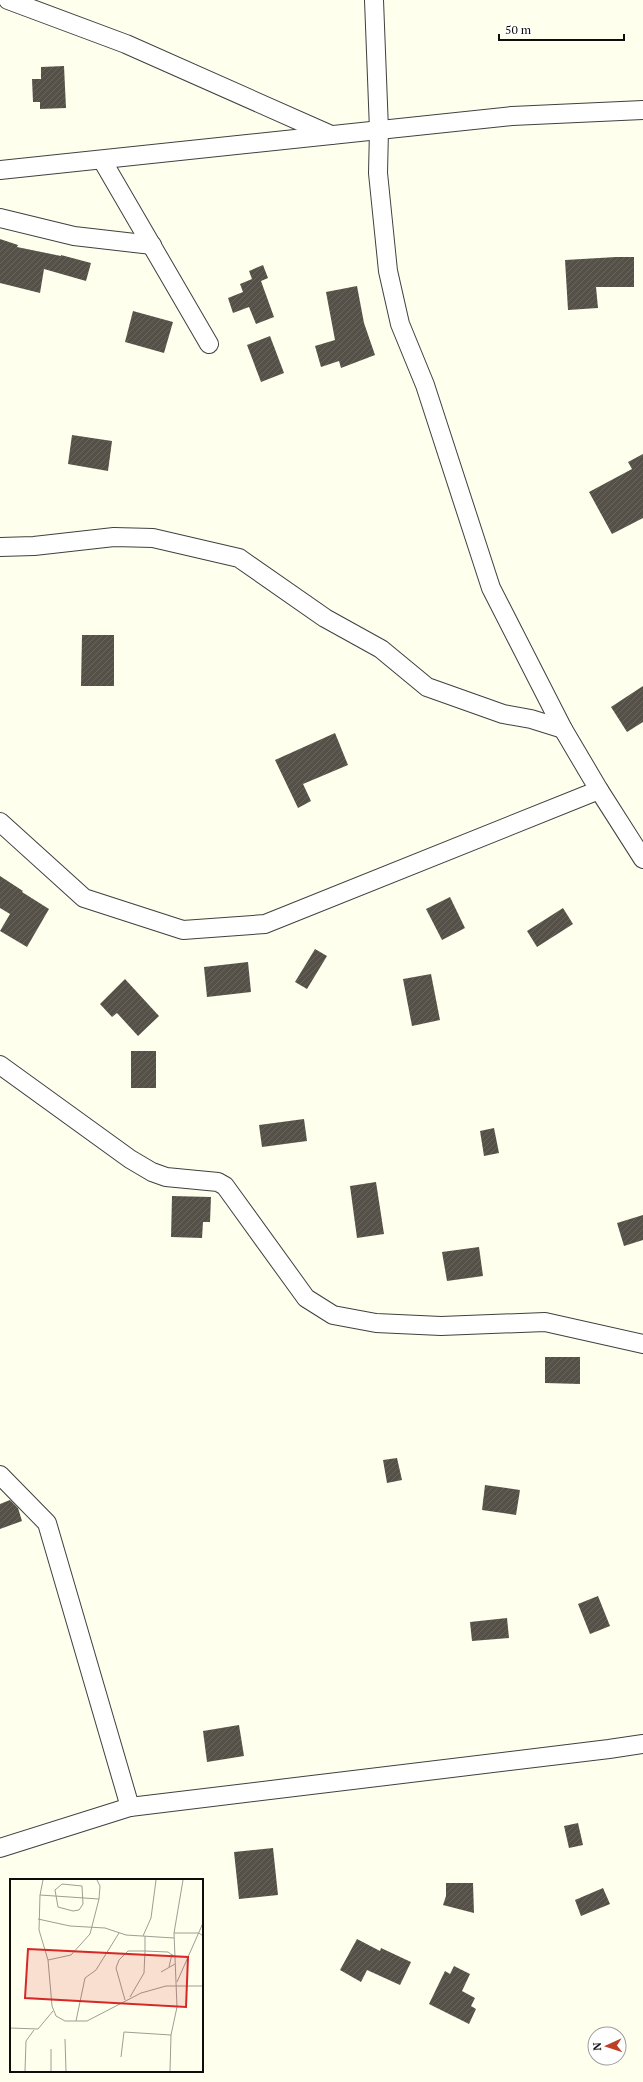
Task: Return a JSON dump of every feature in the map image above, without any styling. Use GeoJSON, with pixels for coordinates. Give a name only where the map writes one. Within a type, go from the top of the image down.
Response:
{"type":"FeatureCollection","features":[{"type":"Feature","properties":{"kind":"street"},"geometry":{"type":"LineString","coordinates":[[8,0],[126,44],[332,135]]}},
{"type":"Feature","properties":{"kind":"street"},"geometry":{"type":"LineString","coordinates":[[374,0],[379,130],[378,173],[388,271],[400,324],[425,385],[491,588],[563,729],[598,790],[643,859]]}},
{"type":"Feature","properties":{"kind":"street"},"geometry":{"type":"LineString","coordinates":[[2,172],[512,116],[643,110]]}},
{"type":"Feature","properties":{"kind":"street"},"geometry":{"type":"LineString","coordinates":[[102,160],[209,344]]}},
{"type":"Feature","properties":{"kind":"street"},"geometry":{"type":"LineString","coordinates":[[0,218],[74,236],[152,245]]}},
{"type":"Feature","properties":{"kind":"street"},"geometry":{"type":"LineString","coordinates":[[0,547],[34,546],[114,537],[154,538],[239,558],[325,618],[381,649],[427,687],[503,714],[531,719],[563,729]]}},
{"type":"Feature","properties":{"kind":"street"},"geometry":{"type":"LineString","coordinates":[[0,822],[84,898],[183,930],[265,924],[598,790]]}},
{"type":"Feature","properties":{"kind":"street"},"geometry":{"type":"LineString","coordinates":[[0,1065],[130,1159],[152,1172],[166,1176],[218,1182],[225,1186],[306,1298],[333,1315],[376,1323],[441,1326],[545,1322],[643,1344]]}},
{"type":"Feature","properties":{"kind":"street"},"geometry":{"type":"LineString","coordinates":[[0,1475],[47,1523],[130,1807]]}},
{"type":"Feature","properties":{"kind":"street"},"geometry":{"type":"LineString","coordinates":[[0,1848],[130,1807],[643,1744]]}},
{"type":"Feature","properties":{"kind":"building"},"geometry":{"type":"Polygon","coordinates":[[[64,66],[66,108],[40,109],[40,102],[33,102],[32,79],[41,79],[41,67],[64,66]]]}},
{"type":"Feature","properties":{"kind":"building"},"geometry":{"type":"Polygon","coordinates":[[[0,239],[18,245],[17,247],[61,255],[91,263],[86,281],[44,269],[40,293],[0,283],[0,239]]]}},
{"type":"Feature","properties":{"kind":"building"},"geometry":{"type":"Polygon","coordinates":[[[634,257],[634,287],[596,287],[598,308],[568,310],[565,260],[634,257]]]}},
{"type":"Feature","properties":{"kind":"building"},"geometry":{"type":"Polygon","coordinates":[[[263,265],[268,278],[261,281],[274,317],[256,324],[249,307],[233,313],[228,298],[243,292],[240,284],[252,279],[249,271],[263,265]]]}},
{"type":"Feature","properties":{"kind":"building"},"geometry":{"type":"Polygon","coordinates":[[[357,286],[364,323],[375,355],[341,368],[339,361],[321,367],[315,346],[335,340],[326,292],[357,286]]]}},
{"type":"Feature","properties":{"kind":"building"},"geometry":{"type":"Polygon","coordinates":[[[133,311],[173,322],[164,353],[125,342],[133,311]]]}},
{"type":"Feature","properties":{"kind":"building"},"geometry":{"type":"Polygon","coordinates":[[[270,336],[284,373],[261,382],[247,345],[270,336]]]}},
{"type":"Feature","properties":{"kind":"building"},"geometry":{"type":"Polygon","coordinates":[[[72,435],[112,441],[108,471],[68,464],[72,435]]]}},
{"type":"Feature","properties":{"kind":"building"},"geometry":{"type":"Polygon","coordinates":[[[643,454],[643,518],[612,534],[589,492],[632,469],[628,462],[643,454]]]}},
{"type":"Feature","properties":{"kind":"building"},"geometry":{"type":"Polygon","coordinates":[[[82,635],[114,635],[114,686],[81,686],[82,635]]]}},
{"type":"Feature","properties":{"kind":"building"},"geometry":{"type":"Polygon","coordinates":[[[643,686],[643,722],[627,732],[611,707],[643,686]]]}},
{"type":"Feature","properties":{"kind":"building"},"geometry":{"type":"Polygon","coordinates":[[[335,733],[348,765],[303,784],[311,801],[298,808],[275,760],[335,733]]]}},
{"type":"Feature","properties":{"kind":"building"},"geometry":{"type":"Polygon","coordinates":[[[0,876],[49,909],[27,947],[0,931],[10,914],[0,908],[0,876]]]}},
{"type":"Feature","properties":{"kind":"building"},"geometry":{"type":"Polygon","coordinates":[[[450,897],[465,928],[442,940],[426,909],[450,897]]]}},
{"type":"Feature","properties":{"kind":"building"},"geometry":{"type":"Polygon","coordinates":[[[563,908],[573,924],[537,947],[527,931],[563,908]]]}},
{"type":"Feature","properties":{"kind":"building"},"geometry":{"type":"Polygon","coordinates":[[[315,949],[327,956],[307,989],[295,982],[315,949]]]}},
{"type":"Feature","properties":{"kind":"building"},"geometry":{"type":"Polygon","coordinates":[[[248,962],[251,992],[207,997],[204,967],[248,962]]]}},
{"type":"Feature","properties":{"kind":"building"},"geometry":{"type":"Polygon","coordinates":[[[431,974],[440,1020],[412,1026],[403,979],[431,974]]]}},
{"type":"Feature","properties":{"kind":"building"},"geometry":{"type":"Polygon","coordinates":[[[125,979],[159,1016],[138,1036],[117,1013],[112,1017],[100,1004],[125,979]]]}},
{"type":"Feature","properties":{"kind":"building"},"geometry":{"type":"Polygon","coordinates":[[[131,1051],[156,1051],[156,1088],[131,1088],[131,1051]]]}},
{"type":"Feature","properties":{"kind":"building"},"geometry":{"type":"Polygon","coordinates":[[[304,1119],[307,1141],[262,1147],[259,1125],[304,1119]]]}},
{"type":"Feature","properties":{"kind":"building"},"geometry":{"type":"Polygon","coordinates":[[[494,1128],[499,1153],[484,1156],[480,1131],[494,1128]]]}},
{"type":"Feature","properties":{"kind":"building"},"geometry":{"type":"Polygon","coordinates":[[[376,1182],[384,1234],[357,1238],[350,1186],[376,1182]]]}},
{"type":"Feature","properties":{"kind":"building"},"geometry":{"type":"Polygon","coordinates":[[[172,1196],[211,1197],[210,1222],[203,1222],[202,1238],[171,1237],[172,1196]]]}},
{"type":"Feature","properties":{"kind":"building"},"geometry":{"type":"Polygon","coordinates":[[[643,1215],[643,1240],[624,1246],[617,1223],[643,1215]]]}},
{"type":"Feature","properties":{"kind":"building"},"geometry":{"type":"Polygon","coordinates":[[[479,1247],[483,1276],[447,1281],[442,1252],[479,1247]]]}},
{"type":"Feature","properties":{"kind":"building"},"geometry":{"type":"Polygon","coordinates":[[[545,1357],[580,1357],[580,1384],[545,1383],[545,1357]]]}},
{"type":"Feature","properties":{"kind":"building"},"geometry":{"type":"Polygon","coordinates":[[[397,1458],[402,1480],[387,1483],[383,1460],[397,1458]]]}},
{"type":"Feature","properties":{"kind":"building"},"geometry":{"type":"Polygon","coordinates":[[[485,1485],[520,1490],[516,1515],[482,1510],[485,1485]]]}},
{"type":"Feature","properties":{"kind":"building"},"geometry":{"type":"Polygon","coordinates":[[[10,1500],[18,1508],[22,1521],[0,1529],[0,1504],[10,1500]]]}},
{"type":"Feature","properties":{"kind":"building"},"geometry":{"type":"Polygon","coordinates":[[[598,1596],[610,1626],[590,1634],[578,1604],[598,1596]]]}},
{"type":"Feature","properties":{"kind":"building"},"geometry":{"type":"Polygon","coordinates":[[[507,1618],[509,1638],[472,1641],[470,1622],[507,1618]]]}},
{"type":"Feature","properties":{"kind":"building"},"geometry":{"type":"Polygon","coordinates":[[[239,1725],[244,1756],[207,1762],[203,1731],[239,1725]]]}},
{"type":"Feature","properties":{"kind":"building"},"geometry":{"type":"Polygon","coordinates":[[[578,1823],[583,1845],[569,1848],[564,1826],[578,1823]]]}},
{"type":"Feature","properties":{"kind":"building"},"geometry":{"type":"Polygon","coordinates":[[[273,1848],[278,1895],[239,1899],[234,1852],[273,1848]]]}},
{"type":"Feature","properties":{"kind":"building"},"geometry":{"type":"Polygon","coordinates":[[[446,1883],[473,1883],[474,1913],[443,1905],[446,1896],[446,1883]]]}},
{"type":"Feature","properties":{"kind":"building"},"geometry":{"type":"Polygon","coordinates":[[[603,1888],[610,1904],[581,1916],[575,1900],[603,1888]]]}},
{"type":"Feature","properties":{"kind":"building"},"geometry":{"type":"Polygon","coordinates":[[[357,1939],[380,1951],[381,1948],[411,1962],[400,1985],[367,1970],[361,1982],[340,1970],[357,1939]]]}},
{"type":"Feature","properties":{"kind":"building"},"geometry":{"type":"Polygon","coordinates":[[[454,1966],[470,1974],[462,1991],[475,1998],[471,2006],[476,2009],[469,2024],[429,2004],[445,1971],[450,1974],[454,1966]]]}}]}
